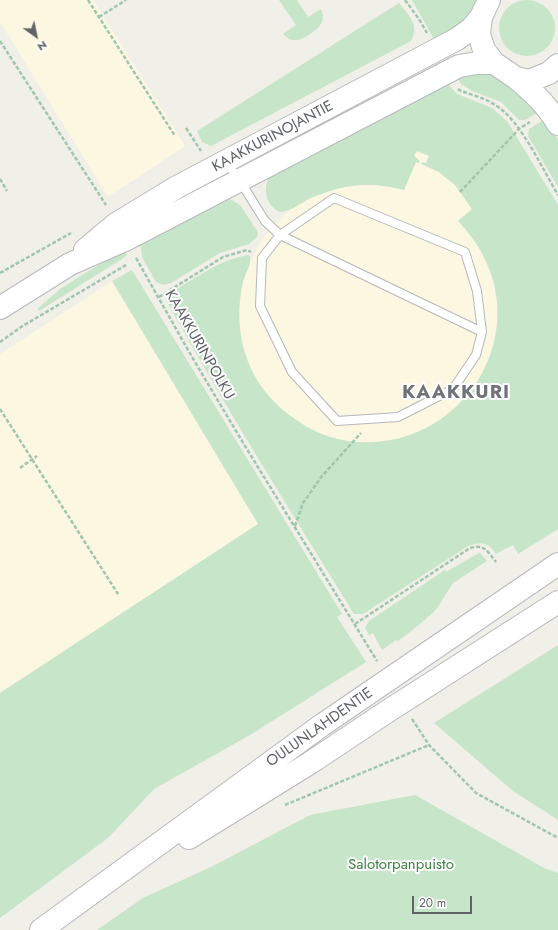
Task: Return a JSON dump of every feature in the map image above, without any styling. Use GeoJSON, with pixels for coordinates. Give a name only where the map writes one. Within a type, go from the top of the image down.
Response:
{"type":"FeatureCollection","features":[{"type":"Feature","properties":{"kind":"main road"},"geometry":{"type":"LineString","coordinates":[[485,9],[480,34],[484,50],[494,63],[516,78],[531,91],[549,110],[558,124]]}},
{"type":"Feature","properties":{"kind":"main road","name":"KAAKKURINOJANTIE"},"geometry":{"type":"LineString","coordinates":[[0,308],[120,232],[176,187],[215,159],[457,39],[472,28],[485,9]]}},
{"type":"Feature","properties":{"kind":"main road","name":"KAAKKURINOJANTIE"},"geometry":{"type":"LineString","coordinates":[[120,232],[240,181],[458,66],[476,63],[494,63]]}},
{"type":"Feature","properties":{"kind":"main road"},"geometry":{"type":"LineString","coordinates":[[516,78],[529,80],[549,73],[558,65]]}},
{"type":"Feature","properties":{"kind":"main road","name":"OULUNLAHDENTIE"},"geometry":{"type":"LineString","coordinates":[[41,930],[322,725],[557,565]]}},
{"type":"Feature","properties":{"kind":"main road","name":"OULUNLAHDENTIE"},"geometry":{"type":"LineString","coordinates":[[86,896],[173,848],[310,763],[558,602]]}},
{"type":"Feature","properties":{"kind":"lane"},"geometry":{"type":"LineString","coordinates":[[215,159],[240,181],[265,221],[280,235],[482,332]]}},
{"type":"Feature","properties":{"kind":"lane"},"geometry":{"type":"LineString","coordinates":[[334,198],[465,252],[477,291],[482,332],[476,355],[453,390],[398,416],[337,420],[292,372],[260,306],[262,258],[280,235],[334,198]]}},
{"type":"Feature","properties":{"kind":"path"},"geometry":{"type":"LineString","coordinates":[[88,0],[174,136]]}},
{"type":"Feature","properties":{"kind":"path"},"geometry":{"type":"LineString","coordinates":[[99,17],[126,0]]}},
{"type":"Feature","properties":{"kind":"path","name":"KAAKKURINPOLKU"},"geometry":{"type":"LineString","coordinates":[[0,41],[109,211],[196,363],[377,661]]}},
{"type":"Feature","properties":{"kind":"path"},"geometry":{"type":"LineString","coordinates":[[186,128],[215,159]]}},
{"type":"Feature","properties":{"kind":"path"},"geometry":{"type":"LineString","coordinates":[[460,192],[519,128],[558,195]]}},
{"type":"Feature","properties":{"kind":"path"},"geometry":{"type":"LineString","coordinates":[[0,179],[7,190]]}},
{"type":"Feature","properties":{"kind":"path"},"geometry":{"type":"LineString","coordinates":[[0,273],[75,230]]}},
{"type":"Feature","properties":{"kind":"path"},"geometry":{"type":"LineString","coordinates":[[158,297],[223,257],[247,250],[262,258]]}},
{"type":"Feature","properties":{"kind":"path"},"geometry":{"type":"LineString","coordinates":[[0,342],[21,327],[136,258]]}},
{"type":"Feature","properties":{"kind":"path"},"geometry":{"type":"LineString","coordinates":[[0,408],[118,594]]}},
{"type":"Feature","properties":{"kind":"path"},"geometry":{"type":"LineString","coordinates":[[295,526],[303,503],[322,476],[362,431],[382,418]]}},
{"type":"Feature","properties":{"kind":"path"},"geometry":{"type":"LineString","coordinates":[[20,468],[37,456]]}},
{"type":"Feature","properties":{"kind":"path"},"geometry":{"type":"LineString","coordinates":[[355,624],[470,548],[478,546],[484,548],[496,562]]}},
{"type":"Feature","properties":{"kind":"path"},"geometry":{"type":"LineString","coordinates":[[411,717],[429,745],[476,793],[558,838]]}},
{"type":"Feature","properties":{"kind":"path"},"geometry":{"type":"LineString","coordinates":[[282,806],[429,745]]}},
{"type":"Feature","properties":{"kind":"shaded area"},"geometry":{"type":"Polygon","coordinates":[[[0,0],[93,0],[185,146],[108,197],[0,22],[0,0]]]}},
{"type":"Feature","properties":{"kind":"shaded area"},"geometry":{"type":"Polygon","coordinates":[[[416,151],[429,156],[426,163],[421,164],[439,172],[455,185],[472,209],[458,221],[480,250],[494,284],[497,302],[497,322],[494,342],[480,378],[468,395],[455,409],[422,431],[404,438],[384,442],[364,443],[323,435],[304,426],[286,414],[271,399],[258,382],[242,343],[239,322],[239,300],[243,280],[261,241],[274,225],[290,210],[308,199],[328,191],[348,186],[370,184],[404,190],[416,162],[420,161],[414,156],[416,151]]]}},
{"type":"Feature","properties":{"kind":"shaded area"},"geometry":{"type":"Polygon","coordinates":[[[112,281],[258,524],[0,693],[0,354],[112,281]]]}},
{"type":"Feature","properties":{"kind":"green space"},"geometry":{"type":"Polygon","coordinates":[[[279,0],[297,0],[308,17],[321,9],[323,18],[321,24],[302,39],[289,39],[283,34],[296,25],[279,0]]]}},
{"type":"Feature","properties":{"kind":"green space"},"geometry":{"type":"Polygon","coordinates":[[[412,0],[478,0],[471,14],[464,21],[435,41],[412,0]]]}},
{"type":"Feature","properties":{"kind":"green space"},"geometry":{"type":"Polygon","coordinates":[[[527,0],[538,2],[547,8],[553,17],[555,28],[553,39],[547,48],[538,54],[527,56],[516,54],[507,48],[501,39],[499,28],[501,17],[507,8],[516,2],[527,0]]]}},
{"type":"Feature","properties":{"kind":"green space"},"geometry":{"type":"Polygon","coordinates":[[[399,3],[410,16],[414,25],[411,41],[211,146],[202,142],[197,131],[399,3]]]}},
{"type":"Feature","properties":{"kind":"green space"},"geometry":{"type":"Polygon","coordinates":[[[487,72],[497,76],[539,112],[525,120],[519,120],[501,102],[472,91],[461,84],[457,77],[487,72]]]}},
{"type":"Feature","properties":{"kind":"green space"},"geometry":{"type":"Polygon","coordinates":[[[446,82],[457,94],[492,108],[507,121],[558,205],[558,529],[518,554],[513,545],[496,554],[490,547],[481,543],[468,546],[363,614],[354,614],[235,419],[166,300],[180,287],[211,269],[232,259],[248,255],[250,256],[249,266],[241,292],[239,312],[240,332],[252,371],[262,388],[275,403],[307,427],[325,435],[355,442],[375,442],[406,436],[434,424],[458,405],[476,382],[490,356],[497,327],[496,297],[488,266],[475,242],[458,221],[472,209],[455,185],[439,172],[421,164],[422,162],[426,163],[429,156],[417,151],[414,156],[420,161],[419,163],[416,162],[404,190],[380,185],[357,185],[323,193],[293,208],[280,212],[271,206],[267,196],[266,186],[270,176],[446,82]]]}},
{"type":"Feature","properties":{"kind":"green space"},"geometry":{"type":"Polygon","coordinates":[[[545,119],[558,139],[558,187],[528,136],[529,129],[545,119]]]}},
{"type":"Feature","properties":{"kind":"green space"},"geometry":{"type":"Polygon","coordinates":[[[228,198],[240,205],[258,232],[257,237],[249,244],[220,253],[171,283],[163,285],[156,282],[142,257],[138,240],[228,198]]]}},
{"type":"Feature","properties":{"kind":"green space"},"geometry":{"type":"Polygon","coordinates":[[[124,249],[127,255],[122,259],[39,311],[37,309],[60,289],[124,249]]]}},
{"type":"Feature","properties":{"kind":"green space"},"geometry":{"type":"Polygon","coordinates":[[[132,270],[342,614],[337,617],[366,662],[250,735],[154,789],[108,838],[0,918],[0,693],[258,524],[112,281],[132,270]]]}},
{"type":"Feature","properties":{"kind":"green space"},"geometry":{"type":"Polygon","coordinates":[[[480,553],[487,561],[453,583],[435,611],[398,641],[396,640],[382,650],[373,633],[369,635],[365,628],[369,621],[445,570],[446,572],[480,553]]]}},
{"type":"Feature","properties":{"kind":"green space"},"geometry":{"type":"Polygon","coordinates":[[[558,645],[558,820],[513,791],[434,723],[558,645]]]}},
{"type":"Feature","properties":{"kind":"green space","name":"Salotorpanpuisto"},"geometry":{"type":"Polygon","coordinates":[[[415,795],[544,868],[558,873],[558,930],[97,930],[143,898],[213,866],[310,815],[415,795]]]}},
{"type":"Feature","properties":{"kind":"district","name":"KAAKKURI"},"geometry":{"type":"Point","coordinates":[456,393]}}]}
